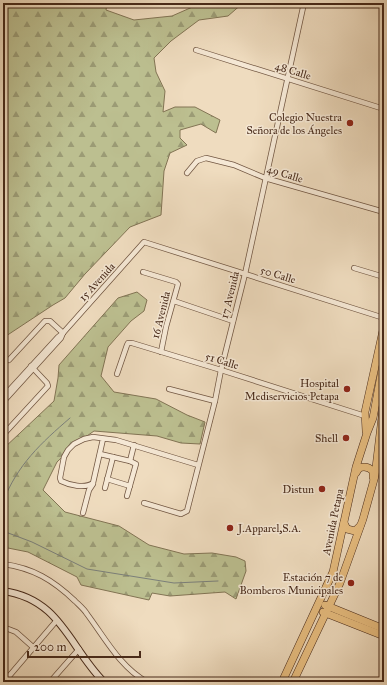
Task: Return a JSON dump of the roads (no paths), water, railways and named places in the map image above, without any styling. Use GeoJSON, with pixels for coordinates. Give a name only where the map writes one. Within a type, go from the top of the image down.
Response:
{"type":"FeatureCollection","features":[{"type":"Feature","properties":{"kind":"main road"},"geometry":{"type":"LineString","coordinates":[[369,415],[368,397],[384,326]]}},
{"type":"Feature","properties":{"kind":"main road"},"geometry":{"type":"LineString","coordinates":[[366,433],[384,340]]}},
{"type":"Feature","properties":{"kind":"main road","name":"Avenida Petapa"},"geometry":{"type":"LineString","coordinates":[[282,682],[320,603],[335,564],[352,481],[366,433],[373,418],[384,359]]}},
{"type":"Feature","properties":{"kind":"main road","name":"Avenida Petapa"},"geometry":{"type":"LineString","coordinates":[[293,682],[328,611],[340,583],[360,526],[374,476],[384,400]]}},
{"type":"Feature","properties":{"kind":"main road"},"geometry":{"type":"LineString","coordinates":[[374,476],[377,471],[384,446]]}},
{"type":"Feature","properties":{"kind":"main road"},"geometry":{"type":"LineString","coordinates":[[352,481],[359,468],[366,467],[373,471],[372,485]]}},
{"type":"Feature","properties":{"kind":"main road"},"geometry":{"type":"LineString","coordinates":[[344,523],[347,529],[355,531],[360,526]]}},
{"type":"Feature","properties":{"kind":"main road"},"geometry":{"type":"LineString","coordinates":[[320,603],[328,611],[384,636]]}},
{"type":"Feature","properties":{"kind":"main road"},"geometry":{"type":"LineString","coordinates":[[316,610],[328,611],[384,629]]}},
{"type":"Feature","properties":{"kind":"street","name":"17 Avenida"},"geometry":{"type":"LineString","coordinates":[[144,503],[181,514],[186,512],[215,401],[304,3]]}},
{"type":"Feature","properties":{"kind":"street","name":"48 Calle"},"geometry":{"type":"LineString","coordinates":[[196,50],[384,109]]}},
{"type":"Feature","properties":{"kind":"street","name":"49 Calle"},"geometry":{"type":"LineString","coordinates":[[187,173],[197,161],[201,158],[206,158],[234,165],[266,178],[384,212]]}},
{"type":"Feature","properties":{"kind":"street","name":"50 Calle"},"geometry":{"type":"LineString","coordinates":[[144,242],[384,318]]}},
{"type":"Feature","properties":{"kind":"street","name":"15 Avenida"},"geometry":{"type":"LineString","coordinates":[[4,399],[61,338],[63,333],[144,242]]}},
{"type":"Feature","properties":{"kind":"street"},"geometry":{"type":"LineString","coordinates":[[354,268],[384,277]]}},
{"type":"Feature","properties":{"kind":"street","name":"16 Avenida"},"geometry":{"type":"LineString","coordinates":[[143,272],[178,283],[161,352]]}},
{"type":"Feature","properties":{"kind":"street"},"geometry":{"type":"LineString","coordinates":[[174,301],[233,321]]}},
{"type":"Feature","properties":{"kind":"street"},"geometry":{"type":"LineString","coordinates":[[9,360],[45,321],[50,321],[63,333]]}},
{"type":"Feature","properties":{"kind":"street","name":"51 Calle"},"geometry":{"type":"LineString","coordinates":[[117,374],[128,343],[132,343],[369,415]]}},
{"type":"Feature","properties":{"kind":"street"},"geometry":{"type":"LineString","coordinates":[[3,435],[48,386],[47,382],[33,368]]}},
{"type":"Feature","properties":{"kind":"street"},"geometry":{"type":"LineString","coordinates":[[169,389],[215,401]]}},
{"type":"Feature","properties":{"kind":"street"},"geometry":{"type":"LineString","coordinates":[[93,482],[88,486],[85,486],[67,484],[60,480],[64,457],[68,450],[74,444],[84,439],[93,438],[116,440],[198,465]]}},
{"type":"Feature","properties":{"kind":"street"},"geometry":{"type":"LineString","coordinates":[[83,513],[89,490],[93,482],[103,439]]}},
{"type":"Feature","properties":{"kind":"street"},"geometry":{"type":"LineString","coordinates":[[130,461],[134,445]]}},
{"type":"Feature","properties":{"kind":"street"},"geometry":{"type":"LineString","coordinates":[[100,454],[130,461],[136,464],[127,496]]}},
{"type":"Feature","properties":{"kind":"street"},"geometry":{"type":"LineString","coordinates":[[105,488],[113,457]]}},
{"type":"Feature","properties":{"kind":"street"},"geometry":{"type":"LineString","coordinates":[[107,479],[130,486]]}},
{"type":"Feature","properties":{"kind":"street"},"geometry":{"type":"LineString","coordinates":[[3,564],[19,566],[34,572],[62,589],[86,612],[117,656],[128,668],[147,682]]}},
{"type":"Feature","properties":{"kind":"street"},"geometry":{"type":"LineString","coordinates":[[3,591],[32,600],[57,620],[79,649],[96,679],[104,682]]}},
{"type":"Feature","properties":{"kind":"street"},"geometry":{"type":"LineString","coordinates":[[4,682],[57,620]]}},
{"type":"Feature","properties":{"kind":"street"},"geometry":{"type":"LineString","coordinates":[[3,627],[16,632],[34,648]]}},
{"type":"Feature","properties":{"kind":"street"},"geometry":{"type":"LineString","coordinates":[[50,682],[79,649]]}},
{"type":"Feature","properties":{"kind":"waterway"},"geometry":{"type":"LineString","coordinates":[[3,502],[15,477],[23,466],[49,436],[70,418]]}},
{"type":"Feature","properties":{"kind":"waterway"},"geometry":{"type":"LineString","coordinates":[[3,531],[32,542],[87,569],[174,583],[218,581]]}},
{"type":"Feature","properties":{"kind":"place","name":"Colegio Nuestra Señora de los Ángeles"},"geometry":{"type":"Point","coordinates":[350,123]}},
{"type":"Feature","properties":{"kind":"place","name":"Hospital Mediservicios Petapa"},"geometry":{"type":"Point","coordinates":[347,389]}},
{"type":"Feature","properties":{"kind":"place","name":"Shell"},"geometry":{"type":"Point","coordinates":[346,438]}},
{"type":"Feature","properties":{"kind":"place","name":"Distun"},"geometry":{"type":"Point","coordinates":[322,489]}},
{"type":"Feature","properties":{"kind":"place","name":"J.Apparel,S.A."},"geometry":{"type":"Point","coordinates":[230,528]}},
{"type":"Feature","properties":{"kind":"place","name":"Estación 7 de Bomberos Municipales"},"geometry":{"type":"Point","coordinates":[351,583]}}]}
